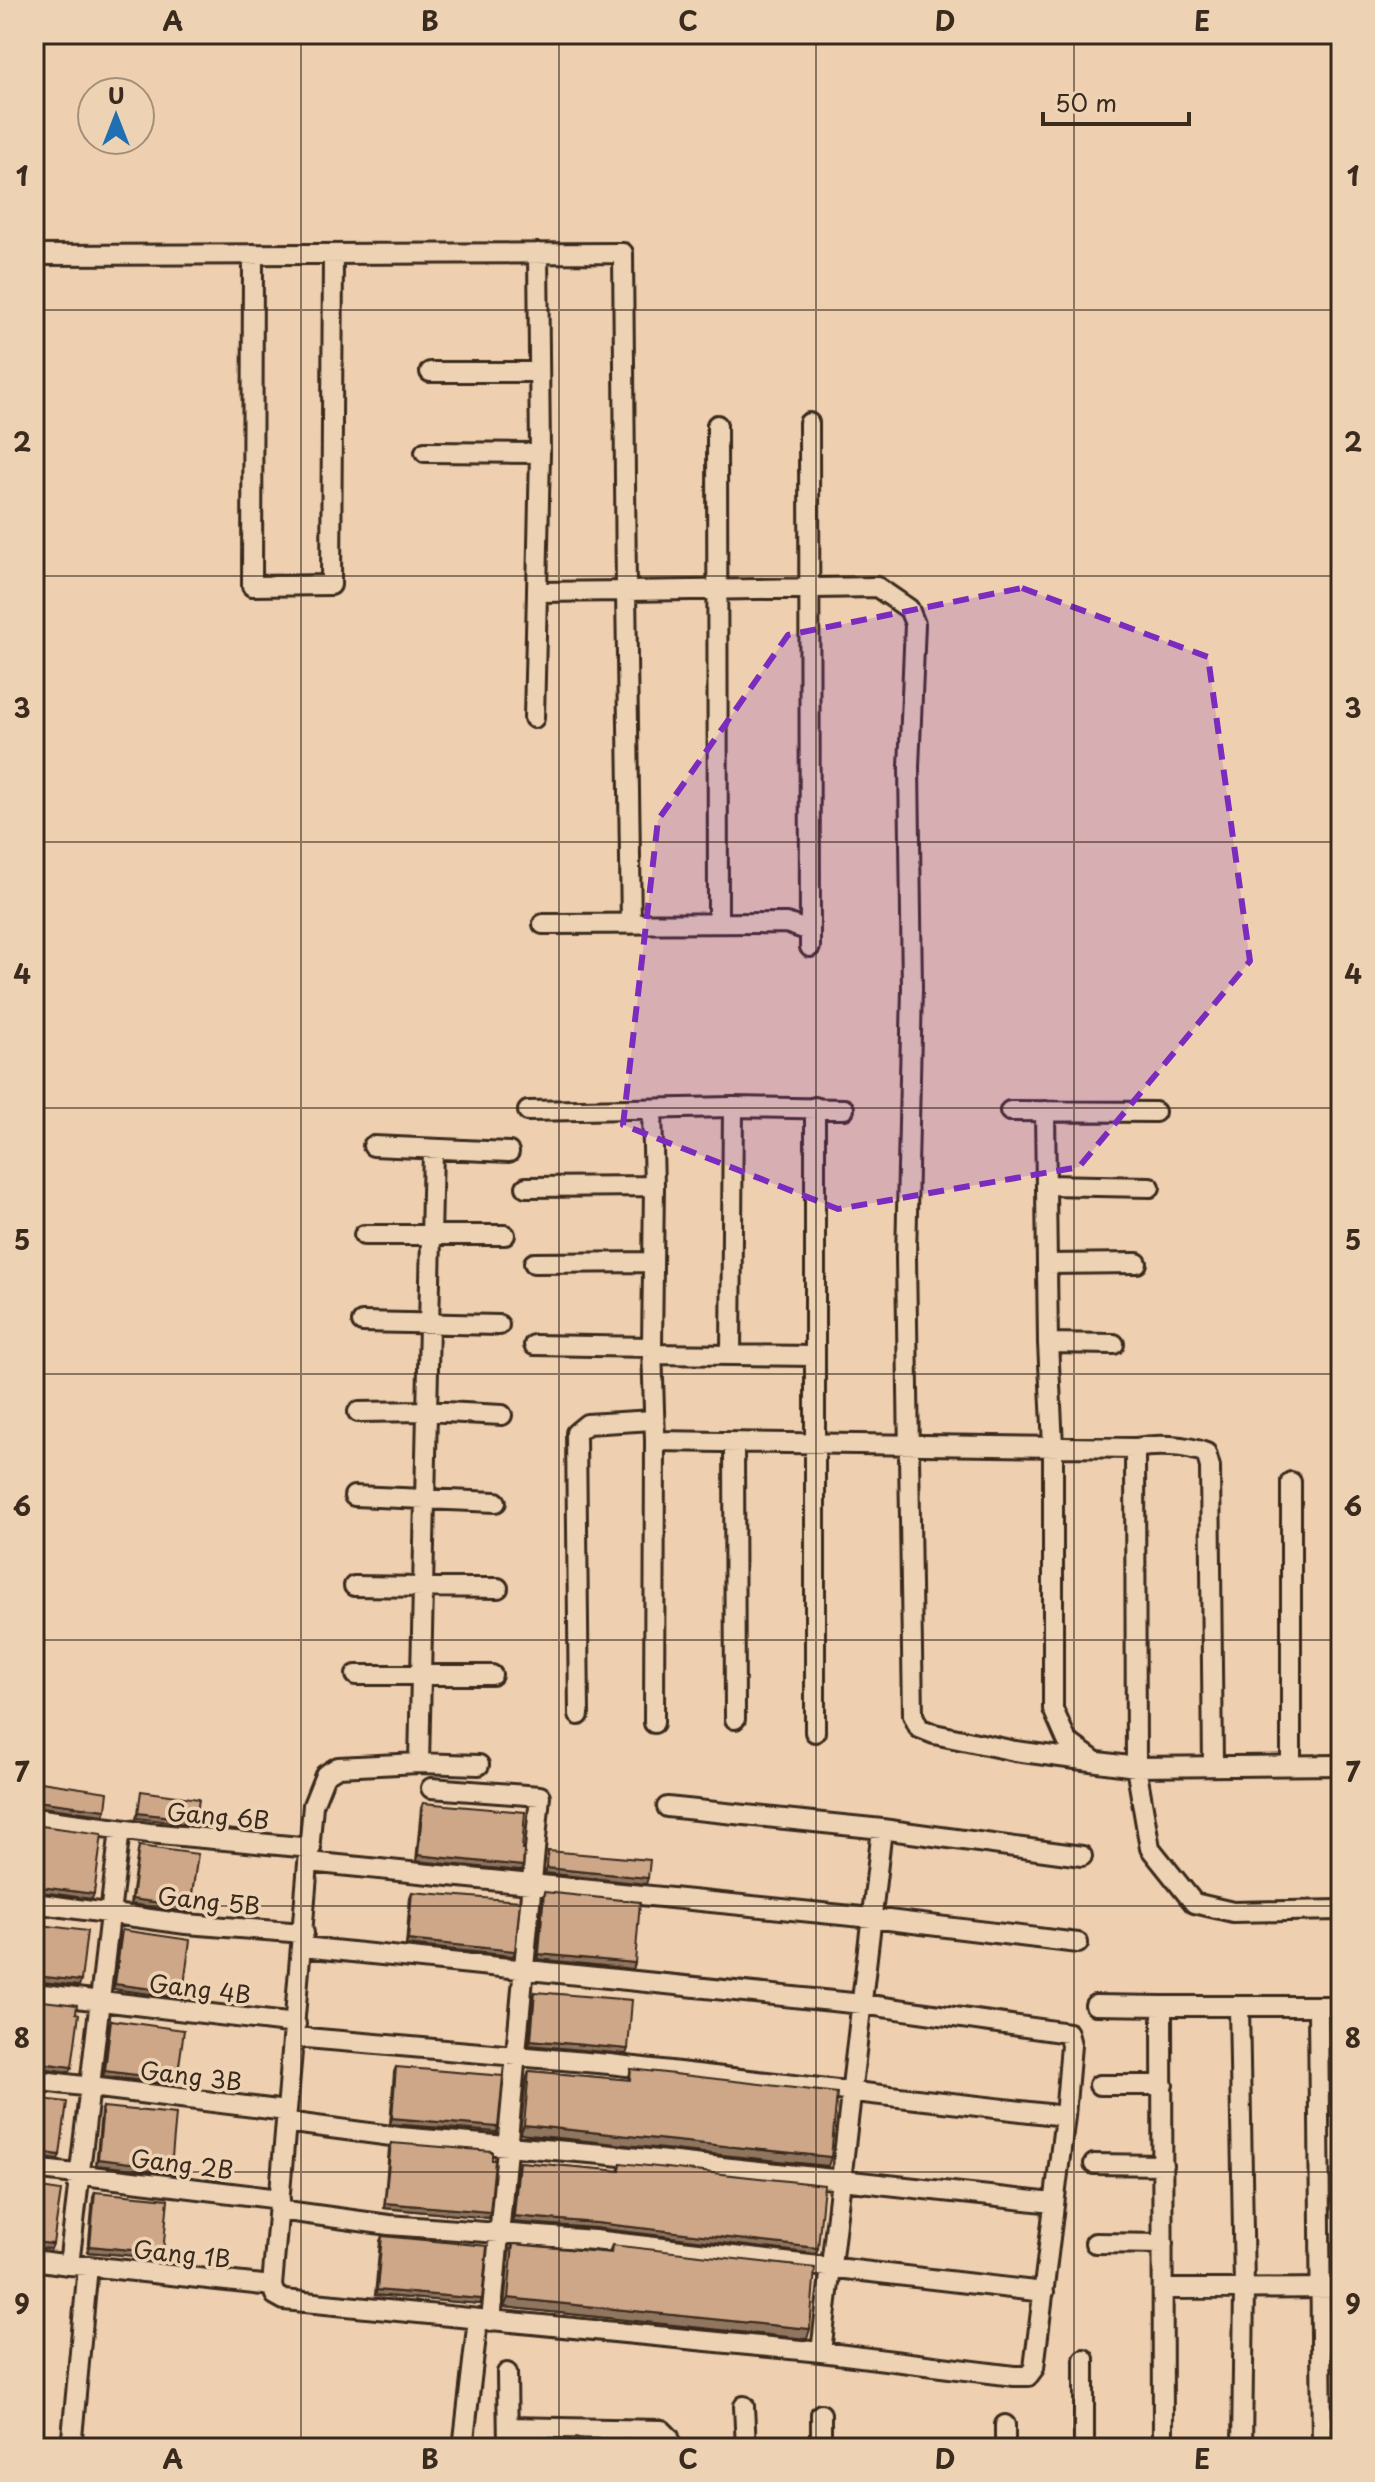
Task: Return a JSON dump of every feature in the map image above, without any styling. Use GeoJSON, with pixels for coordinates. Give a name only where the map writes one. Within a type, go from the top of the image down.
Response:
{"type":"FeatureCollection","features":[{"type":"Feature","properties":{"kind":"street"},"geometry":{"type":"LineString","coordinates":[[534,718],[540,453],[538,253]]}},
{"type":"Feature","properties":{"kind":"street"},"geometry":{"type":"LineString","coordinates":[[34,255],[623,253],[631,924]]}},
{"type":"Feature","properties":{"kind":"street"},"geometry":{"type":"LineString","coordinates":[[253,254],[252,586],[331,585],[333,254]]}},
{"type":"Feature","properties":{"kind":"street"},"geometry":{"type":"LineString","coordinates":[[430,372],[539,372]]}},
{"type":"Feature","properties":{"kind":"street"},"geometry":{"type":"LineString","coordinates":[[543,924],[786,923],[810,939],[809,423]]}},
{"type":"Feature","properties":{"kind":"street"},"geometry":{"type":"LineString","coordinates":[[717,425],[718,923]]}},
{"type":"Feature","properties":{"kind":"street"},"geometry":{"type":"LineString","coordinates":[[425,452],[540,453]]}},
{"type":"Feature","properties":{"kind":"street"},"geometry":{"type":"LineString","coordinates":[[537,592],[877,587],[909,609],[915,624],[909,767],[912,988],[906,1258],[913,1715],[919,1728],[1015,1751],[1136,1767],[1341,1765]]}},
{"type":"Feature","properties":{"kind":"street"},"geometry":{"type":"LineString","coordinates":[[731,1355],[733,1107]]}},
{"type":"Feature","properties":{"kind":"street"},"geometry":{"type":"LineString","coordinates":[[528,1111],[733,1107],[844,1109]]}},
{"type":"Feature","properties":{"kind":"street"},"geometry":{"type":"LineString","coordinates":[[815,1107],[815,1732]]}},
{"type":"Feature","properties":{"kind":"street"},"geometry":{"type":"LineString","coordinates":[[652,1110],[654,1723]]}},
{"type":"Feature","properties":{"kind":"street"},"geometry":{"type":"LineString","coordinates":[[1010,1111],[1155,1112]]}},
{"type":"Feature","properties":{"kind":"street"},"geometry":{"type":"LineString","coordinates":[[1045,1111],[1048,1343],[1053,1446],[1053,1709],[1067,1741],[1094,1761]]}},
{"type":"Feature","properties":{"kind":"street"},"geometry":{"type":"LineString","coordinates":[[373,1146],[509,1152]]}},
{"type":"Feature","properties":{"kind":"street"},"geometry":{"type":"LineString","coordinates":[[419,1763],[433,1150]]}},
{"type":"Feature","properties":{"kind":"street"},"geometry":{"type":"LineString","coordinates":[[1046,1185],[1150,1187]]}},
{"type":"Feature","properties":{"kind":"street"},"geometry":{"type":"LineString","coordinates":[[526,1187],[654,1186]]}},
{"type":"Feature","properties":{"kind":"street"},"geometry":{"type":"LineString","coordinates":[[364,1235],[505,1235]]}},
{"type":"Feature","properties":{"kind":"street"},"geometry":{"type":"LineString","coordinates":[[534,1263],[653,1262]]}},
{"type":"Feature","properties":{"kind":"street"},"geometry":{"type":"LineString","coordinates":[[1047,1264],[1137,1263]]}},
{"type":"Feature","properties":{"kind":"street"},"geometry":{"type":"LineString","coordinates":[[362,1322],[499,1325]]}},
{"type":"Feature","properties":{"kind":"street"},"geometry":{"type":"LineString","coordinates":[[1048,1343],[1114,1344]]}},
{"type":"Feature","properties":{"kind":"street"},"geometry":{"type":"LineString","coordinates":[[534,1345],[814,1356]]}},
{"type":"Feature","properties":{"kind":"street"},"geometry":{"type":"LineString","coordinates":[[358,1412],[426,1411],[502,1415]]}},
{"type":"Feature","properties":{"kind":"street"},"geometry":{"type":"LineString","coordinates":[[579,1715],[576,1433],[587,1424],[653,1420]]}},
{"type":"Feature","properties":{"kind":"street"},"geometry":{"type":"LineString","coordinates":[[655,1441],[1148,1446],[1197,1449],[1206,1453],[1210,1467],[1213,1765]]}},
{"type":"Feature","properties":{"kind":"street"},"geometry":{"type":"LineString","coordinates":[[734,1443],[735,1719]]}},
{"type":"Feature","properties":{"kind":"street"},"geometry":{"type":"LineString","coordinates":[[1135,1448],[1136,1767],[1150,1848],[1194,1903],[1233,1912],[1341,1910]]}},
{"type":"Feature","properties":{"kind":"street"},"geometry":{"type":"LineString","coordinates":[[1291,1482],[1291,1765]]}},
{"type":"Feature","properties":{"kind":"street"},"geometry":{"type":"LineString","coordinates":[[354,1496],[496,1502]]}},
{"type":"Feature","properties":{"kind":"street"},"geometry":{"type":"LineString","coordinates":[[354,1586],[498,1588]]}},
{"type":"Feature","properties":{"kind":"street"},"geometry":{"type":"LineString","coordinates":[[356,1675],[492,1675]]}},
{"type":"Feature","properties":{"kind":"street"},"geometry":{"type":"LineString","coordinates":[[479,1765],[419,1763],[338,1767],[325,1775],[313,1805],[272,2286],[275,2295],[284,2300],[821,2352],[1028,2376],[1034,2368],[1065,2116]]}},
{"type":"Feature","properties":{"kind":"street"},"geometry":{"type":"LineString","coordinates":[[431,1788],[540,1796],[498,2235],[463,2448]]}},
{"type":"Feature","properties":{"kind":"street"},"geometry":{"type":"LineString","coordinates":[[667,1807],[882,1829],[1082,1856]]}},
{"type":"Feature","properties":{"kind":"street","name":"Gang 6B"},"geometry":{"type":"LineString","coordinates":[[34,1818],[533,1885],[872,1918],[1078,1943]]}},
{"type":"Feature","properties":{"kind":"street"},"geometry":{"type":"LineString","coordinates":[[71,2448],[79,2175],[120,1829]]}},
{"type":"Feature","properties":{"kind":"street"},"geometry":{"type":"LineString","coordinates":[[821,2352],[882,1829]]}},
{"type":"Feature","properties":{"kind":"street","name":"Gang 5B"},"geometry":{"type":"LineString","coordinates":[[34,1903],[524,1970],[631,1978],[862,2004],[1068,2033],[1071,2045],[1065,2116]]}},
{"type":"Feature","properties":{"kind":"street","name":"Gang 4B"},"geometry":{"type":"LineString","coordinates":[[34,1993],[99,1999],[295,2031],[1065,2116]]}},
{"type":"Feature","properties":{"kind":"street"},"geometry":{"type":"LineString","coordinates":[[1095,2005],[1341,2006]]}},
{"type":"Feature","properties":{"kind":"street"},"geometry":{"type":"LineString","coordinates":[[1162,2006],[1163,2448]]}},
{"type":"Feature","properties":{"kind":"street"},"geometry":{"type":"LineString","coordinates":[[1239,2006],[1244,2288],[1242,2448]]}},
{"type":"Feature","properties":{"kind":"street"},"geometry":{"type":"LineString","coordinates":[[1318,2007],[1332,2288],[1322,2448]]}},
{"type":"Feature","properties":{"kind":"street","name":"Gang 3B"},"geometry":{"type":"LineString","coordinates":[[34,2080],[506,2147],[602,2154],[1053,2203]]}},
{"type":"Feature","properties":{"kind":"street"},"geometry":{"type":"LineString","coordinates":[[1099,2085],[1163,2085]]}},
{"type":"Feature","properties":{"kind":"street"},"geometry":{"type":"LineString","coordinates":[[1094,2164],[1163,2165]]}},
{"type":"Feature","properties":{"kind":"street","name":"Gang 2B"},"geometry":{"type":"LineString","coordinates":[[34,2169],[279,2204],[389,2225],[594,2240],[1044,2292]]}},
{"type":"Feature","properties":{"kind":"street"},"geometry":{"type":"LineString","coordinates":[[1095,2243],[1163,2244]]}},
{"type":"Feature","properties":{"kind":"street","name":"Gang 1B"},"geometry":{"type":"LineString","coordinates":[[34,2260],[272,2286]]}},
{"type":"Feature","properties":{"kind":"street"},"geometry":{"type":"LineString","coordinates":[[1164,2289],[1332,2288]]}},
{"type":"Feature","properties":{"kind":"street"},"geometry":{"type":"LineString","coordinates":[[1084,2359],[1084,2448]]}},
{"type":"Feature","properties":{"kind":"street"},"geometry":{"type":"LineString","coordinates":[[507,2373],[508,2448]]}},
{"type":"Feature","properties":{"kind":"street"},"geometry":{"type":"LineString","coordinates":[[744,2406],[746,2448]]}},
{"type":"Feature","properties":{"kind":"street"},"geometry":{"type":"LineString","coordinates":[[821,2414],[821,2448]]}},
{"type":"Feature","properties":{"kind":"street"},"geometry":{"type":"LineString","coordinates":[[1005,2425],[1005,2448]]}},
{"type":"Feature","properties":{"kind":"street"},"geometry":{"type":"LineString","coordinates":[[508,2427],[662,2430],[669,2437],[669,2448]]}},
{"type":"Feature","properties":{"kind":"highlighted area"},"geometry":{"type":"Polygon","coordinates":[[[1022,588],[1208,657],[1250,961],[1079,1167],[838,1209],[623,1125],[658,820],[788,635],[1022,588]]]}},
{"type":"Feature","properties":{"kind":"building"},"geometry":{"type":"Polygon","coordinates":[[[34,1781],[108,1792],[106,1810],[34,1802],[34,1781]]]}},
{"type":"Feature","properties":{"kind":"building"},"geometry":{"type":"Polygon","coordinates":[[[141,1791],[199,1799],[196,1820],[138,1813],[141,1791]]]}},
{"type":"Feature","properties":{"kind":"building"},"geometry":{"type":"Polygon","coordinates":[[[423,1803],[525,1812],[523,1866],[418,1855],[423,1803]]]}},
{"type":"Feature","properties":{"kind":"building"},"geometry":{"type":"Polygon","coordinates":[[[34,1825],[102,1834],[94,1894],[34,1886],[34,1825]]]}},
{"type":"Feature","properties":{"kind":"building"},"geometry":{"type":"Polygon","coordinates":[[[139,1846],[198,1854],[190,1907],[132,1899],[139,1846]]]}},
{"type":"Feature","properties":{"kind":"building"},"geometry":{"type":"Polygon","coordinates":[[[548,1851],[650,1860],[648,1878],[547,1868],[548,1851]]]}},
{"type":"Feature","properties":{"kind":"building"},"geometry":{"type":"Polygon","coordinates":[[[412,1892],[520,1901],[515,1951],[408,1940],[412,1892]]]}},
{"type":"Feature","properties":{"kind":"building"},"geometry":{"type":"Polygon","coordinates":[[[544,1892],[640,1902],[635,1963],[539,1954],[544,1892]]]}},
{"type":"Feature","properties":{"kind":"building"},"geometry":{"type":"Polygon","coordinates":[[[34,1924],[87,1931],[81,1981],[34,1977],[34,1924]]]}},
{"type":"Feature","properties":{"kind":"building"},"geometry":{"type":"Polygon","coordinates":[[[122,1930],[190,1940],[183,1993],[115,1984],[122,1930]]]}},
{"type":"Feature","properties":{"kind":"building"},"geometry":{"type":"Polygon","coordinates":[[[535,1992],[632,2000],[628,2049],[531,2040],[535,1992]]]}},
{"type":"Feature","properties":{"kind":"building"},"geometry":{"type":"Polygon","coordinates":[[[34,2000],[77,2005],[76,2013],[79,2014],[72,2067],[34,2062],[34,2000]]]}},
{"type":"Feature","properties":{"kind":"building"},"geometry":{"type":"Polygon","coordinates":[[[111,2020],[184,2030],[177,2080],[105,2071],[111,2020]]]}},
{"type":"Feature","properties":{"kind":"building"},"geometry":{"type":"Polygon","coordinates":[[[396,2067],[503,2076],[498,2127],[392,2118],[396,2067]]]}},
{"type":"Feature","properties":{"kind":"building"},"geometry":{"type":"Polygon","coordinates":[[[631,2069],[837,2093],[831,2157],[524,2125],[529,2071],[630,2080],[631,2069]]]}},
{"type":"Feature","properties":{"kind":"building"},"geometry":{"type":"Polygon","coordinates":[[[34,2098],[67,2102],[60,2155],[34,2151],[34,2098]]]}},
{"type":"Feature","properties":{"kind":"building"},"geometry":{"type":"Polygon","coordinates":[[[103,2107],[176,2114],[171,2168],[98,2159],[103,2107]]]}},
{"type":"Feature","properties":{"kind":"building"},"geometry":{"type":"Polygon","coordinates":[[[391,2143],[492,2151],[492,2160],[495,2160],[490,2212],[385,2203],[391,2143]]]}},
{"type":"Feature","properties":{"kind":"building"},"geometry":{"type":"Polygon","coordinates":[[[519,2162],[620,2171],[621,2163],[824,2185],[818,2248],[514,2216],[519,2162]]]}},
{"type":"Feature","properties":{"kind":"building"},"geometry":{"type":"Polygon","coordinates":[[[34,2187],[61,2191],[53,2244],[34,2242],[34,2187]]]}},
{"type":"Feature","properties":{"kind":"building"},"geometry":{"type":"Polygon","coordinates":[[[95,2192],[168,2199],[163,2253],[90,2246],[95,2192]]]}},
{"type":"Feature","properties":{"kind":"building"},"geometry":{"type":"Polygon","coordinates":[[[382,2236],[487,2246],[482,2299],[377,2290],[382,2236]]]}},
{"type":"Feature","properties":{"kind":"building"},"geometry":{"type":"Polygon","coordinates":[[[513,2244],[611,2253],[612,2245],[815,2268],[810,2329],[508,2298],[513,2244]]]}}]}
